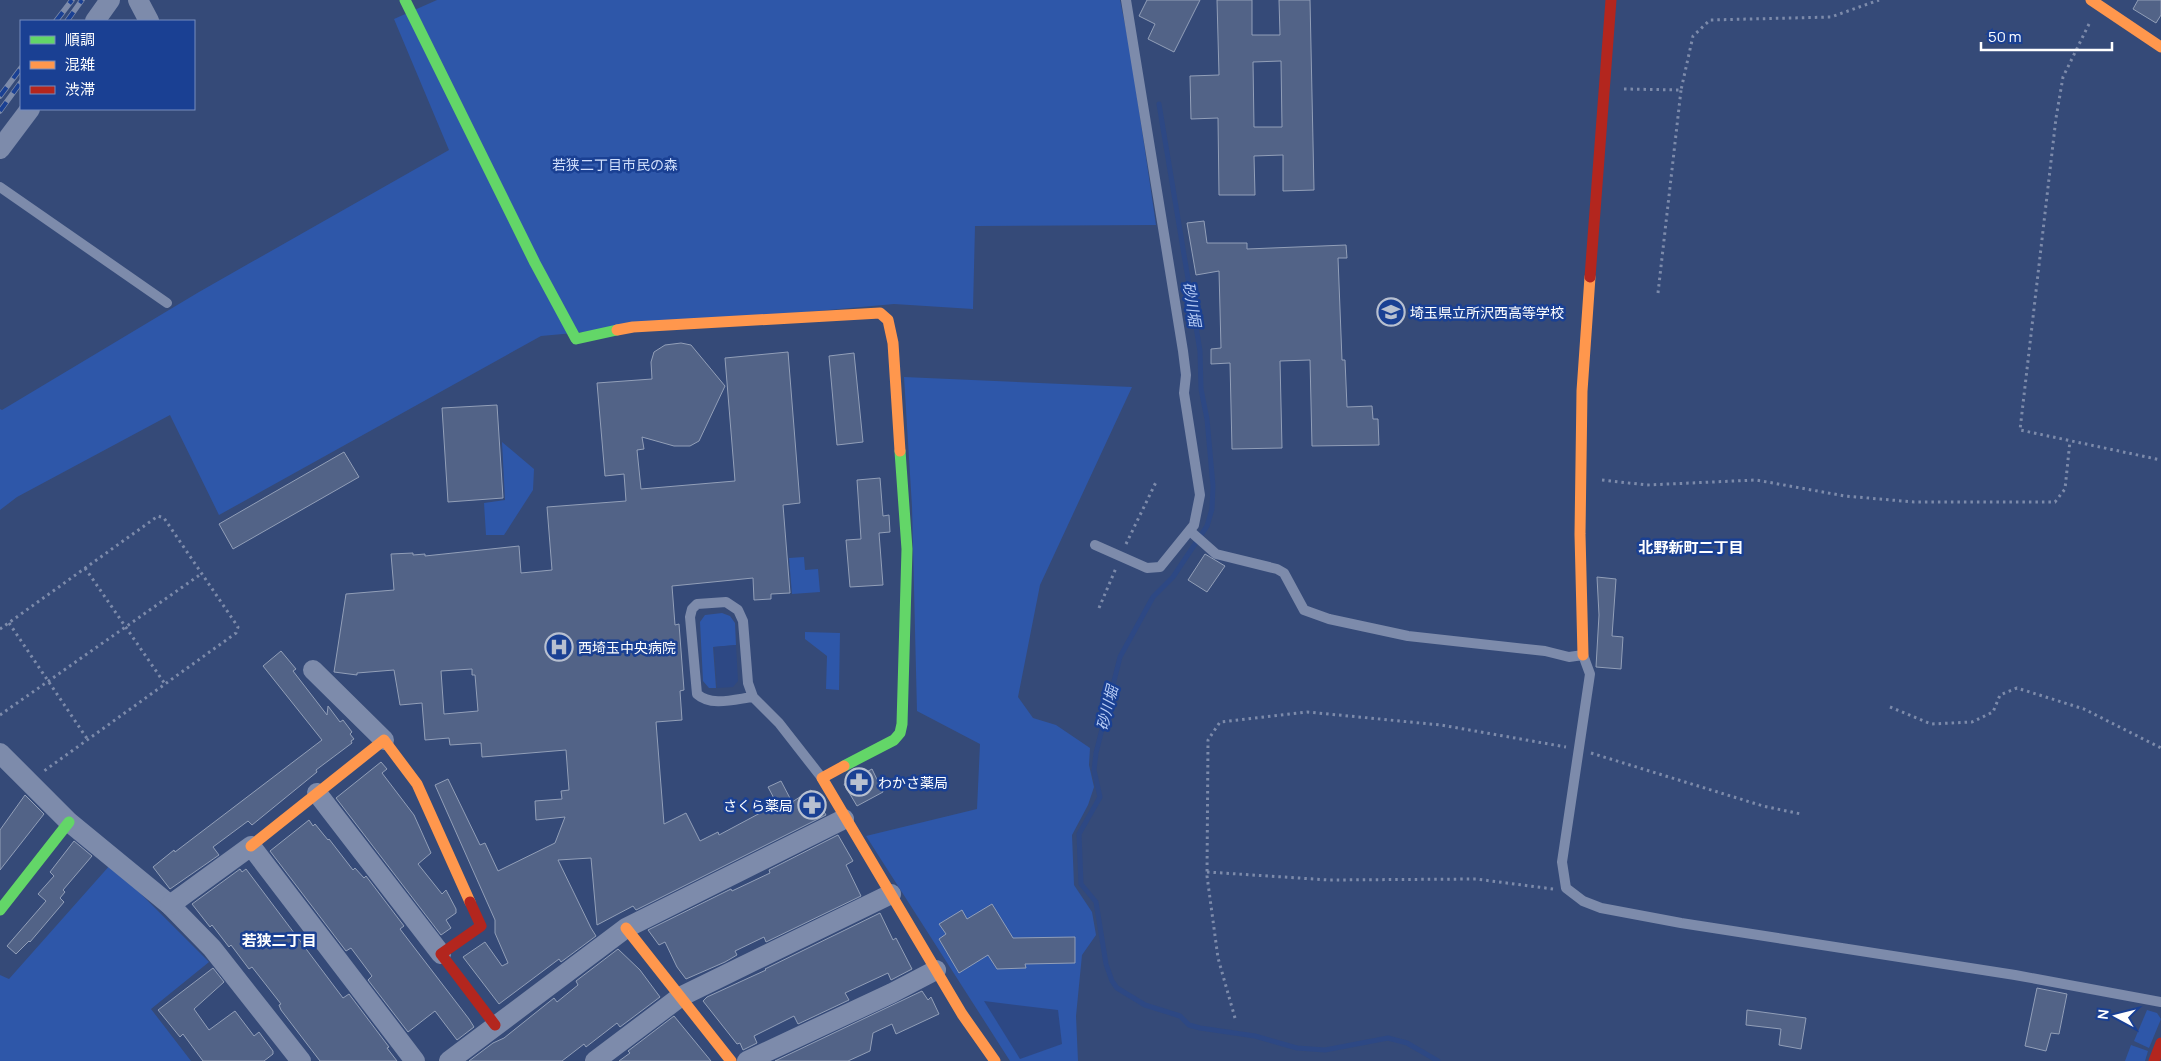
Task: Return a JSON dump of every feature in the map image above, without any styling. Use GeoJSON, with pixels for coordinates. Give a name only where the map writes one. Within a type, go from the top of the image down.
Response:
{"type":"FeatureCollection","features":[{"type":"Feature","properties":{"kind":"main road"},"geometry":{"type":"LineString","coordinates":[[405,0],[535,263],[576,339],[633,327],[866,313],[880,314],[888,320],[893,343],[906,531],[902,724],[900,733],[894,740],[822,778],[844,819],[962,1014],[995,1061]]}},
{"type":"Feature","properties":{"kind":"main road"},"geometry":{"type":"LineString","coordinates":[[1583,655],[1582,391],[1611,0]]}},
{"type":"Feature","properties":{"kind":"main road"},"geometry":{"type":"LineString","coordinates":[[2094,3],[2161,47]]}},
{"type":"Feature","properties":{"kind":"main road"},"geometry":{"type":"LineString","coordinates":[[251,846],[384,740],[417,784],[481,926],[441,954],[495,1025]]}},
{"type":"Feature","properties":{"kind":"main road"},"geometry":{"type":"LineString","coordinates":[[0,910],[69,822]]}},
{"type":"Feature","properties":{"kind":"main road"},"geometry":{"type":"LineString","coordinates":[[626,928],[731,1061]]}},
{"type":"Feature","properties":{"kind":"main road"},"geometry":{"type":"LineString","coordinates":[[2154,1061],[2161,1043]]}},
{"type":"Feature","properties":{"kind":"street"},"geometry":{"type":"LineString","coordinates":[[95,20],[110,0]]}},
{"type":"Feature","properties":{"kind":"street"},"geometry":{"type":"LineString","coordinates":[[138,0],[148,20]]}},
{"type":"Feature","properties":{"kind":"street"},"geometry":{"type":"LineString","coordinates":[[0,149],[29,110]]}},
{"type":"Feature","properties":{"kind":"street"},"geometry":{"type":"LineString","coordinates":[[313,670],[384,740]]}},
{"type":"Feature","properties":{"kind":"street"},"geometry":{"type":"LineString","coordinates":[[0,753],[69,822],[170,905],[212,948],[285,1052],[301,1061]]}},
{"type":"Feature","properties":{"kind":"street"},"geometry":{"type":"LineString","coordinates":[[317,793],[441,954]]}},
{"type":"Feature","properties":{"kind":"street"},"geometry":{"type":"LineString","coordinates":[[449,1061],[626,928],[844,819]]}},
{"type":"Feature","properties":{"kind":"street"},"geometry":{"type":"LineString","coordinates":[[170,905],[251,846],[415,1061]]}},
{"type":"Feature","properties":{"kind":"street"},"geometry":{"type":"LineString","coordinates":[[595,1061],[680,997],[891,894]]}},
{"type":"Feature","properties":{"kind":"street"},"geometry":{"type":"LineString","coordinates":[[746,1061],[892,994],[936,970]]}},
{"type":"Feature","properties":{"kind":"lane"},"geometry":{"type":"LineString","coordinates":[[1095,545],[1147,568],[1160,567],[1192,533],[1200,495],[1184,392],[1186,375],[1183,351],[1126,0]]}},
{"type":"Feature","properties":{"kind":"lane"},"geometry":{"type":"LineString","coordinates":[[0,187],[167,303]]}},
{"type":"Feature","properties":{"kind":"lane"},"geometry":{"type":"LineString","coordinates":[[1192,533],[1216,554],[1277,569],[1284,573],[1304,610],[1330,619],[1408,636],[1545,651],[1568,657],[1583,655],[1590,674],[1562,862],[1566,888],[1583,901],[1601,908],[1681,923],[2015,975],[2161,1002]]}},
{"type":"Feature","properties":{"kind":"lane"},"geometry":{"type":"LineString","coordinates":[[753,697],[710,701],[702,699],[697,694],[690,617],[692,609],[697,604],[726,602],[738,610],[743,621],[748,683],[753,697],[779,723],[822,778]]}},
{"type":"Feature","properties":{"kind":"path"},"geometry":{"type":"LineString","coordinates":[[1658,293],[1681,90],[1693,36],[1710,20],[1831,17],[1879,0]]}},
{"type":"Feature","properties":{"kind":"path"},"geometry":{"type":"LineString","coordinates":[[2094,3],[2063,77],[2020,430],[2161,460]]}},
{"type":"Feature","properties":{"kind":"path"},"geometry":{"type":"LineString","coordinates":[[1604,89],[1681,90]]}},
{"type":"Feature","properties":{"kind":"path"},"geometry":{"type":"LineString","coordinates":[[1581,477],[1647,485],[1756,480],[1845,496],[1914,502],[2055,502],[2065,488],[2070,441]]}},
{"type":"Feature","properties":{"kind":"path"},"geometry":{"type":"LineString","coordinates":[[0,629],[158,516],[164,518],[238,627],[236,633],[29,782]]}},
{"type":"Feature","properties":{"kind":"path"},"geometry":{"type":"LineString","coordinates":[[85,568],[165,684]]}},
{"type":"Feature","properties":{"kind":"path"},"geometry":{"type":"LineString","coordinates":[[0,715],[201,574]]}},
{"type":"Feature","properties":{"kind":"path"},"geometry":{"type":"LineString","coordinates":[[9,623],[88,740]]}},
{"type":"Feature","properties":{"kind":"path"},"geometry":{"type":"LineString","coordinates":[[1890,707],[1931,724],[1972,722],[1993,712],[2000,695],[2017,688],[2084,709],[2161,748]]}},
{"type":"Feature","properties":{"kind":"path"},"geometry":{"type":"LineString","coordinates":[[1234,1018],[1218,958],[1207,872],[1208,740],[1220,722],[1307,712],[1440,725],[1579,750],[1763,806],[1801,814]]}},
{"type":"Feature","properties":{"kind":"path"},"geometry":{"type":"LineString","coordinates":[[1207,872],[1329,880],[1476,879],[1552,889],[1566,888]]}},
{"type":"Feature","properties":{"kind":"green space","name":"若狭二丁目市民の森"},"geometry":{"type":"Polygon","coordinates":[[[437,0],[1120,0],[1130,49],[1156,225],[975,226],[973,309],[894,304],[541,336],[219,515],[170,415],[17,497],[0,510],[0,409],[2,410],[199,292],[449,150],[394,19],[437,0]]]}},
{"type":"Feature","properties":{"kind":"green space"},"geometry":{"type":"Polygon","coordinates":[[[904,377],[1132,387],[1040,585],[1018,697],[1033,718],[1056,725],[1090,748],[1089,765],[1094,787],[1088,805],[1072,835],[1074,885],[1092,912],[1096,935],[1082,955],[1076,1016],[1078,1061],[1010,1061],[866,836],[977,809],[980,744],[917,711],[912,507],[904,377]]]}},
{"type":"Feature","properties":{"kind":"green space"},"geometry":{"type":"Polygon","coordinates":[[[502,442],[534,469],[533,490],[504,535],[486,535],[484,503],[505,500],[502,442]]]}},
{"type":"Feature","properties":{"kind":"green space"},"geometry":{"type":"Polygon","coordinates":[[[804,557],[805,570],[818,569],[820,592],[792,594],[789,558],[804,557]]]}},
{"type":"Feature","properties":{"kind":"green space"},"geometry":{"type":"Polygon","coordinates":[[[722,613],[730,616],[735,623],[736,645],[713,647],[716,688],[709,688],[703,681],[700,622],[705,615],[722,613]]]}},
{"type":"Feature","properties":{"kind":"green space"},"geometry":{"type":"Polygon","coordinates":[[[805,632],[840,633],[839,690],[826,689],[827,656],[805,639],[805,632]]]}},
{"type":"Feature","properties":{"kind":"green space"},"geometry":{"type":"Polygon","coordinates":[[[111,864],[209,962],[151,1009],[191,1061],[0,1061],[0,975],[9,979],[111,864]]]}},
{"type":"Feature","properties":{"kind":"green space"},"geometry":{"type":"Polygon","coordinates":[[[2147,1010],[2157,1013],[2161,1019],[2149,1048],[2134,1041],[2147,1010]]]}},
{"type":"Feature","properties":{"kind":"green space"},"geometry":{"type":"Polygon","coordinates":[[[2131,1045],[2148,1051],[2145,1061],[2125,1061],[2131,1045]]]}},
{"type":"Feature","properties":{"kind":"shaded area"},"geometry":{"type":"Polygon","coordinates":[[[736,645],[738,681],[733,687],[717,688],[714,647],[736,645]]]}},
{"type":"Feature","properties":{"kind":"shaded area"},"geometry":{"type":"Polygon","coordinates":[[[984,1001],[1058,1010],[1062,1044],[1020,1059],[984,1001]]]}},
{"type":"Feature","properties":{"kind":"building"},"geometry":{"type":"Polygon","coordinates":[[[1147,0],[1200,0],[1174,52],[1148,39],[1155,24],[1139,16],[1147,0]]]}},
{"type":"Feature","properties":{"kind":"building"},"geometry":{"type":"Polygon","coordinates":[[[1217,0],[1252,0],[1252,35],[1280,35],[1279,0],[1310,0],[1314,190],[1283,191],[1283,155],[1254,156],[1255,195],[1219,195],[1218,118],[1191,119],[1190,76],[1219,75],[1217,0]],[[1281,61],[1253,62],[1254,127],[1282,127],[1281,61]]]}},
{"type":"Feature","properties":{"kind":"building"},"geometry":{"type":"Polygon","coordinates":[[[2138,0],[2161,0],[2161,15],[2156,23],[2133,9],[2138,0]]]}},
{"type":"Feature","properties":{"kind":"building"},"geometry":{"type":"Polygon","coordinates":[[[1204,221],[1207,243],[1247,243],[1247,249],[1346,245],[1347,258],[1338,258],[1342,360],[1345,360],[1347,407],[1372,406],[1373,419],[1378,419],[1379,445],[1312,446],[1310,360],[1280,361],[1282,448],[1232,449],[1230,363],[1211,364],[1211,349],[1221,348],[1219,271],[1196,275],[1187,223],[1204,221]]]}},
{"type":"Feature","properties":{"kind":"building"},"geometry":{"type":"Polygon","coordinates":[[[681,343],[691,345],[725,386],[699,441],[690,446],[674,446],[642,437],[644,449],[637,450],[641,489],[735,481],[725,358],[788,352],[800,503],[783,505],[790,593],[771,594],[771,599],[754,600],[753,578],[672,586],[675,625],[679,624],[684,690],[680,691],[682,720],[656,722],[664,824],[686,813],[700,841],[718,832],[719,835],[777,804],[768,787],[781,781],[792,802],[811,790],[826,815],[636,910],[633,906],[597,925],[591,858],[558,860],[596,936],[561,962],[559,959],[499,1004],[463,957],[485,942],[502,966],[508,963],[495,933],[495,920],[435,785],[448,779],[480,845],[485,843],[498,871],[555,843],[565,817],[536,820],[535,801],[562,799],[561,791],[569,790],[566,750],[482,757],[481,743],[450,745],[449,738],[425,740],[422,703],[400,705],[394,670],[357,673],[357,675],[334,672],[346,594],[394,590],[391,554],[413,553],[413,555],[425,554],[425,556],[519,546],[521,573],[552,570],[547,507],[626,501],[624,474],[605,476],[597,383],[652,379],[651,362],[654,352],[665,345],[681,343]],[[472,669],[441,671],[444,714],[478,711],[475,675],[472,675],[472,669]]]}},
{"type":"Feature","properties":{"kind":"building"},"geometry":{"type":"Polygon","coordinates":[[[854,353],[863,442],[837,445],[829,356],[854,353]]]}},
{"type":"Feature","properties":{"kind":"building"},"geometry":{"type":"Polygon","coordinates":[[[497,405],[503,498],[448,502],[442,408],[497,405]]]}},
{"type":"Feature","properties":{"kind":"building"},"geometry":{"type":"Polygon","coordinates":[[[344,452],[359,477],[233,549],[219,524],[344,452]]]}},
{"type":"Feature","properties":{"kind":"building"},"geometry":{"type":"Polygon","coordinates":[[[880,478],[883,516],[889,515],[890,532],[879,533],[883,585],[850,587],[846,540],[861,539],[857,480],[880,478]]]}},
{"type":"Feature","properties":{"kind":"building"},"geometry":{"type":"Polygon","coordinates":[[[1205,554],[1225,566],[1207,592],[1188,580],[1205,554]]]}},
{"type":"Feature","properties":{"kind":"building"},"geometry":{"type":"Polygon","coordinates":[[[1597,577],[1616,579],[1612,636],[1623,637],[1621,669],[1596,667],[1599,615],[1597,577]]]}},
{"type":"Feature","properties":{"kind":"building"},"geometry":{"type":"Polygon","coordinates":[[[281,651],[296,669],[293,671],[327,715],[328,706],[340,722],[343,720],[352,732],[350,734],[354,739],[351,741],[352,743],[316,770],[317,772],[252,825],[248,821],[213,847],[219,855],[170,889],[153,867],[322,740],[263,666],[281,651]]]}},
{"type":"Feature","properties":{"kind":"building"},"geometry":{"type":"Polygon","coordinates":[[[381,762],[387,769],[382,773],[414,815],[431,853],[418,864],[442,894],[446,890],[456,909],[456,913],[446,920],[451,928],[441,935],[336,798],[381,762]]]}},
{"type":"Feature","properties":{"kind":"building"},"geometry":{"type":"Polygon","coordinates":[[[872,769],[883,792],[857,806],[844,784],[872,769]]]}},
{"type":"Feature","properties":{"kind":"building"},"geometry":{"type":"Polygon","coordinates":[[[25,795],[44,814],[0,870],[0,830],[25,795]]]}},
{"type":"Feature","properties":{"kind":"building"},"geometry":{"type":"Polygon","coordinates":[[[309,820],[313,826],[315,824],[329,839],[353,870],[355,868],[364,878],[366,876],[404,926],[400,929],[469,1019],[474,1027],[457,1040],[435,1011],[408,1032],[368,980],[372,976],[351,948],[346,951],[270,851],[309,820]]]}},
{"type":"Feature","properties":{"kind":"building"},"geometry":{"type":"Polygon","coordinates":[[[838,835],[853,861],[846,865],[861,896],[766,942],[764,937],[735,951],[737,955],[725,962],[686,979],[677,967],[665,942],[659,945],[648,930],[731,889],[732,891],[770,873],[769,870],[838,835]]]}},
{"type":"Feature","properties":{"kind":"building"},"geometry":{"type":"Polygon","coordinates":[[[74,841],[92,856],[63,890],[65,892],[60,898],[64,902],[30,942],[16,954],[7,946],[46,901],[38,894],[54,876],[50,872],[74,841]]]}},
{"type":"Feature","properties":{"kind":"building"},"geometry":{"type":"Polygon","coordinates":[[[240,869],[242,872],[246,869],[343,998],[349,994],[389,1047],[387,1048],[397,1061],[320,1061],[281,1010],[279,1005],[281,1004],[252,967],[249,969],[231,945],[229,947],[212,925],[210,927],[192,904],[240,869]]]}},
{"type":"Feature","properties":{"kind":"building"},"geometry":{"type":"Polygon","coordinates":[[[992,904],[1013,938],[1075,937],[1075,963],[1025,964],[1026,968],[997,969],[988,955],[959,973],[939,939],[946,934],[939,924],[962,910],[967,919],[992,904]]]}},
{"type":"Feature","properties":{"kind":"building"},"geometry":{"type":"Polygon","coordinates":[[[880,913],[893,940],[896,938],[912,969],[891,980],[888,973],[845,993],[849,1000],[798,1024],[794,1016],[754,1036],[757,1043],[743,1050],[740,1043],[737,1044],[703,1001],[707,997],[880,913]]]}},
{"type":"Feature","properties":{"kind":"building"},"geometry":{"type":"Polygon","coordinates":[[[618,949],[640,970],[660,997],[620,1027],[617,1023],[586,1047],[584,1044],[562,1061],[469,1061],[493,1043],[504,1038],[554,998],[557,1002],[578,985],[576,981],[618,949]]]}},
{"type":"Feature","properties":{"kind":"building"},"geometry":{"type":"Polygon","coordinates":[[[213,968],[224,982],[194,1009],[209,1030],[235,1011],[254,1036],[259,1032],[273,1051],[273,1054],[264,1061],[203,1061],[183,1034],[180,1037],[158,1010],[213,968]]]}},
{"type":"Feature","properties":{"kind":"building"},"geometry":{"type":"Polygon","coordinates":[[[2037,988],[2067,994],[2059,1034],[2051,1033],[2046,1051],[2025,1046],[2037,988]]]}},
{"type":"Feature","properties":{"kind":"building"},"geometry":{"type":"Polygon","coordinates":[[[922,991],[928,1000],[931,997],[939,1014],[896,1034],[892,1024],[873,1033],[870,1051],[848,1061],[775,1061],[922,991]]]}},
{"type":"Feature","properties":{"kind":"building"},"geometry":{"type":"Polygon","coordinates":[[[1747,1010],[1806,1018],[1801,1049],[1779,1045],[1781,1029],[1746,1025],[1747,1010]]]}},
{"type":"Feature","properties":{"kind":"building"},"geometry":{"type":"Polygon","coordinates":[[[674,1016],[711,1061],[619,1061],[630,1053],[628,1051],[674,1016]]]}},
{"type":"Feature","properties":{"kind":"waterway","name":"砂川堀"},"geometry":{"type":"LineString","coordinates":[[1159,104],[1200,351],[1201,389],[1207,419],[1213,486],[1212,509],[1207,526],[1173,577],[1153,597],[1120,657],[1096,753],[1094,770],[1100,797],[1079,834],[1081,884],[1096,902],[1106,964],[1112,981],[1117,988],[1145,1005],[1180,1016],[1189,1025],[1255,1036],[1297,1048],[1325,1050],[1388,1038],[1407,1043],[1438,1061]]}},
{"type":"Feature","properties":{"kind":"railway"},"geometry":{"type":"LineString","coordinates":[[57,20],[72,0]]}},
{"type":"Feature","properties":{"kind":"railway"},"geometry":{"type":"LineString","coordinates":[[68,20],[82,0]]}},
{"type":"Feature","properties":{"kind":"railway"},"geometry":{"type":"LineString","coordinates":[[0,96],[20,69]]}},
{"type":"Feature","properties":{"kind":"railway"},"geometry":{"type":"LineString","coordinates":[[0,111],[20,83]]}},
{"type":"Feature","properties":{"kind":"traffic: fast"},"geometry":{"type":"LineString","coordinates":[[405,0],[535,263],[576,339],[617,330]]}},
{"type":"Feature","properties":{"kind":"traffic: fast"},"geometry":{"type":"LineString","coordinates":[[844,766],[894,740],[900,733],[902,724],[907,549],[900,451]]}},
{"type":"Feature","properties":{"kind":"traffic: fast"},"geometry":{"type":"LineString","coordinates":[[0,910],[69,822]]}},
{"type":"Feature","properties":{"kind":"traffic: slow"},"geometry":{"type":"LineString","coordinates":[[2091,0],[2161,47]]}},
{"type":"Feature","properties":{"kind":"traffic: slow"},"geometry":{"type":"LineString","coordinates":[[1583,655],[1580,534],[1582,391],[1590,277]]}},
{"type":"Feature","properties":{"kind":"traffic: slow"},"geometry":{"type":"LineString","coordinates":[[617,330],[633,327],[880,313],[888,320],[893,343],[900,451]]}},
{"type":"Feature","properties":{"kind":"traffic: slow"},"geometry":{"type":"LineString","coordinates":[[251,846],[384,740],[417,784],[470,902]]}},
{"type":"Feature","properties":{"kind":"traffic: slow"},"geometry":{"type":"LineString","coordinates":[[844,766],[822,778],[962,1014],[995,1061]]}},
{"type":"Feature","properties":{"kind":"traffic: slow"},"geometry":{"type":"LineString","coordinates":[[626,928],[731,1061]]}},
{"type":"Feature","properties":{"kind":"traffic: jam"},"geometry":{"type":"LineString","coordinates":[[1590,277],[1611,0]]}},
{"type":"Feature","properties":{"kind":"traffic: jam"},"geometry":{"type":"LineString","coordinates":[[470,902],[481,926],[441,954],[495,1025]]}},
{"type":"Feature","properties":{"kind":"traffic: jam"},"geometry":{"type":"LineString","coordinates":[[2154,1061],[2161,1043]]}},
{"type":"Feature","properties":{"kind":"place","name":"埼玉県立所沢西高等学校"},"geometry":{"type":"Point","coordinates":[1391,312]}},
{"type":"Feature","properties":{"kind":"place","name":"西埼玉中央病院"},"geometry":{"type":"Point","coordinates":[559,647]}},
{"type":"Feature","properties":{"kind":"place","name":"わかさ薬局"},"geometry":{"type":"Point","coordinates":[859,782]}},
{"type":"Feature","properties":{"kind":"place","name":"さくら薬局"},"geometry":{"type":"Point","coordinates":[812,805]}},
{"type":"Feature","properties":{"kind":"district","name":"北野新町二丁目"},"geometry":{"type":"Point","coordinates":[1691,547]}},
{"type":"Feature","properties":{"kind":"district","name":"若狭二丁目"},"geometry":{"type":"Point","coordinates":[279,940]}}]}
